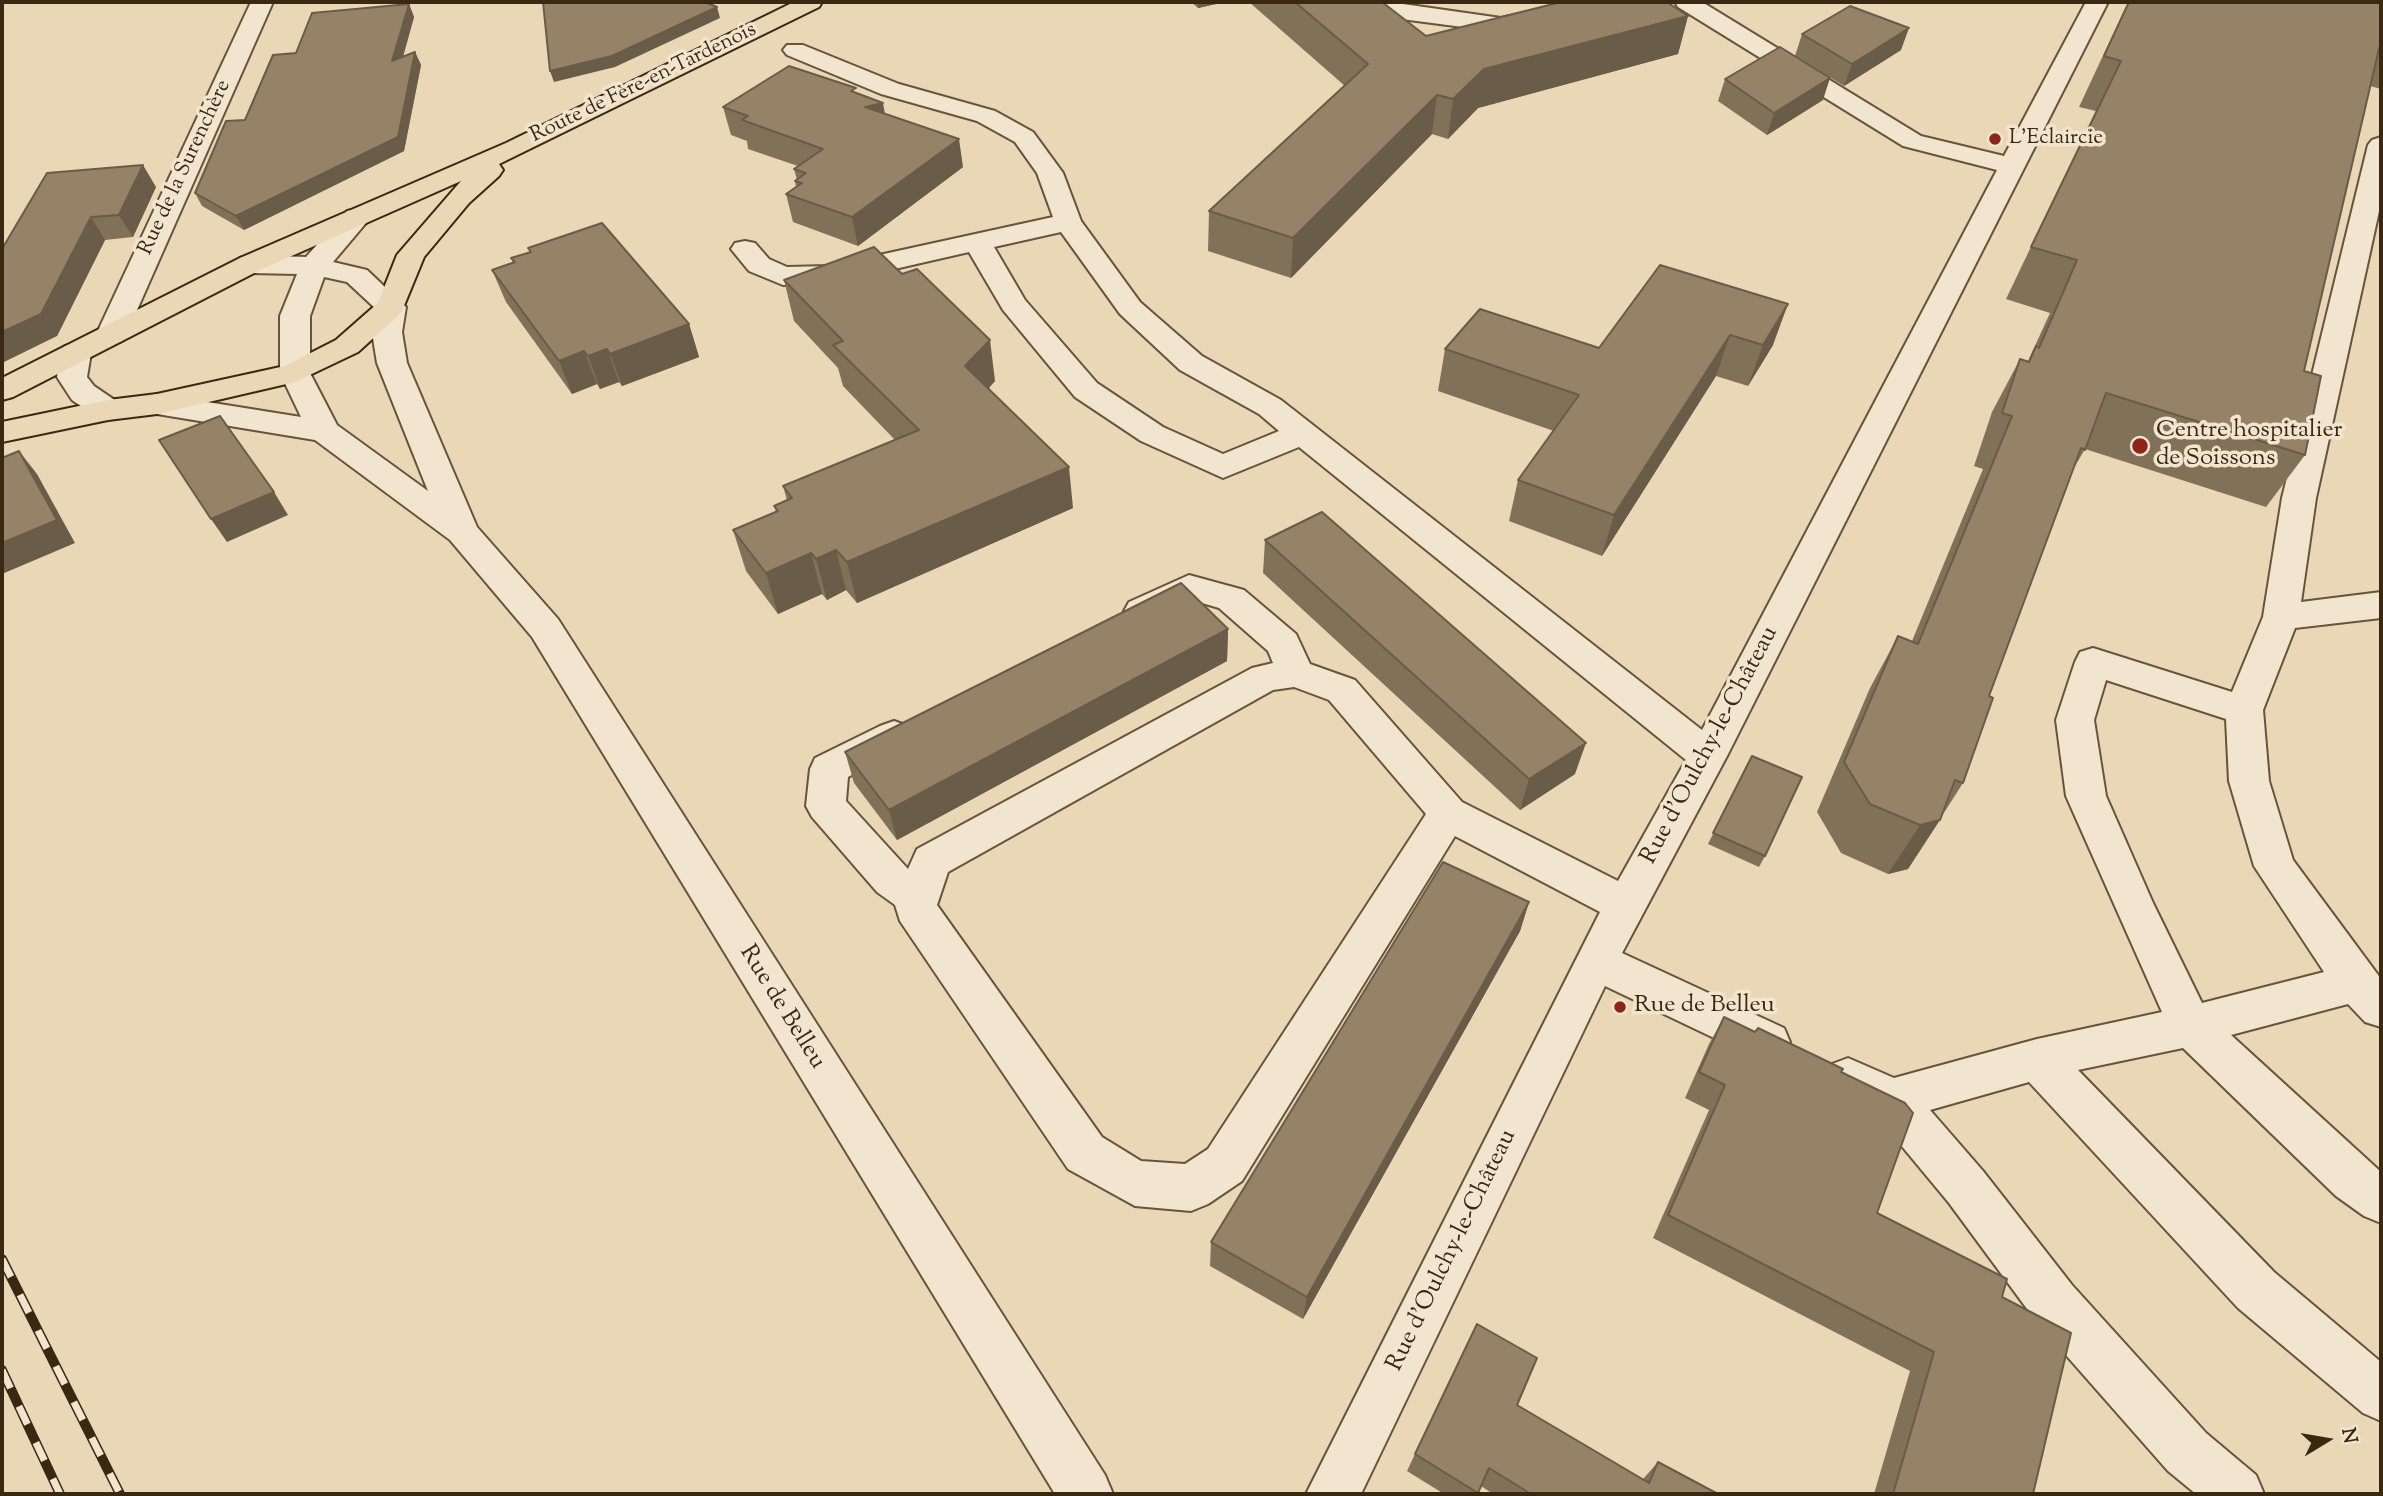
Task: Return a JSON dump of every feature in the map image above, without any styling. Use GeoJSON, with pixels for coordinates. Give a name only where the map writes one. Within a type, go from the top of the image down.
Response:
{"type":"FeatureCollection","features":[{"type":"Feature","properties":{"kind":"main road","name":"Route de Fère-en-Tardenois"},"geometry":{"type":"LineString","coordinates":[[2,390],[250,264],[515,148],[811,2]]}},
{"type":"Feature","properties":{"kind":"main road","name":"Route de Fère-en-Tardenois"},"geometry":{"type":"LineString","coordinates":[[2,432],[108,410],[157,404],[295,373],[346,346],[391,307],[411,255],[458,197],[515,148]]}},
{"type":"Feature","properties":{"kind":"street","name":"Rue de la Surenchère"},"geometry":{"type":"LineString","coordinates":[[111,335],[262,2]]}},
{"type":"Feature","properties":{"kind":"street"},"geometry":{"type":"LineString","coordinates":[[1375,2],[1385,10],[1501,25],[1602,2]]}},
{"type":"Feature","properties":{"kind":"street"},"geometry":{"type":"LineString","coordinates":[[1686,2],[1912,141],[2012,166]]}},
{"type":"Feature","properties":{"kind":"street","name":"Rue d'Oulchy-le-Château"},"geometry":{"type":"LineString","coordinates":[[1333,1494],[1595,961],[1708,756],[2096,2]]}},
{"type":"Feature","properties":{"kind":"street"},"geometry":{"type":"LineString","coordinates":[[795,50],[890,89],[986,116],[1024,137],[1050,173],[1068,222],[1130,308],[1191,363],[1270,407],[1300,434],[1708,756]]}},
{"type":"Feature","properties":{"kind":"street"},"geometry":{"type":"LineString","coordinates":[[1892,1100],[2037,1059],[2191,1026],[2369,996],[2274,866],[2249,781],[2244,710],[2281,617],[2299,498],[2381,145]]}},
{"type":"Feature","properties":{"kind":"street"},"geometry":{"type":"LineString","coordinates":[[324,431],[295,373],[295,316],[314,266],[357,217]]}},
{"type":"Feature","properties":{"kind":"street"},"geometry":{"type":"LineString","coordinates":[[745,248],[759,265],[783,276],[829,275],[1068,222]]}},
{"type":"Feature","properties":{"kind":"street"},"geometry":{"type":"LineString","coordinates":[[977,242],[1013,304],[1086,390],[1152,434],[1223,467],[1300,434]]}},
{"type":"Feature","properties":{"kind":"street","name":"Route de Fère-en-Tardenois"},"geometry":{"type":"LineString","coordinates":[[250,264],[314,266],[357,276],[391,307],[387,332],[392,363],[462,532]]}},
{"type":"Feature","properties":{"kind":"street"},"geometry":{"type":"LineString","coordinates":[[76,353],[72,377],[83,393],[108,410]]}},
{"type":"Feature","properties":{"kind":"street","name":"Route de Fère-en-Tardenois"},"geometry":{"type":"LineString","coordinates":[[157,404],[324,431],[462,532]]}},
{"type":"Feature","properties":{"kind":"street","name":"Rue de Belleu"},"geometry":{"type":"LineString","coordinates":[[462,532],[545,628],[1086,1494]]}},
{"type":"Feature","properties":{"kind":"street"},"geometry":{"type":"LineString","coordinates":[[1114,625],[1189,587],[1231,599],[1283,643],[1296,673]]}},
{"type":"Feature","properties":{"kind":"street"},"geometry":{"type":"LineString","coordinates":[[2281,617],[2381,605]]}},
{"type":"Feature","properties":{"kind":"street"},"geometry":{"type":"LineString","coordinates":[[2244,710],[2093,662],[2075,720],[2086,796],[2132,904],[2191,1026],[2353,1180],[2381,1200]]}},
{"type":"Feature","properties":{"kind":"street"},"geometry":{"type":"LineString","coordinates":[[1448,813],[1225,1165],[1191,1188],[1135,1183],[1085,1153],[915,908],[931,861],[1265,678],[1296,673],[1342,690],[1448,813],[1626,905]]}},
{"type":"Feature","properties":{"kind":"street"},"geometry":{"type":"LineString","coordinates":[[918,899],[892,880],[826,806],[829,769],[928,719]]}},
{"type":"Feature","properties":{"kind":"street"},"geometry":{"type":"LineString","coordinates":[[1595,961],[1892,1100],[1966,1187],[2054,1303],[2187,1452],[2237,1494]]}},
{"type":"Feature","properties":{"kind":"street"},"geometry":{"type":"LineString","coordinates":[[2037,1059],[2256,1290],[2381,1395]]}},
{"type":"Feature","properties":{"kind":"building"},"geometry":{"type":"Polygon","coordinates":[[[543,2],[705,2],[717,7],[612,56],[550,71],[543,2]]]}},
{"type":"Feature","properties":{"kind":"building"},"geometry":{"type":"Polygon","coordinates":[[[1295,2],[1382,2],[1426,36],[1561,2],[1667,2],[1688,16],[1484,69],[1453,99],[1437,95],[1293,238],[1209,211],[1368,64],[1295,2]]]}},
{"type":"Feature","properties":{"kind":"building"},"geometry":{"type":"Polygon","coordinates":[[[2129,2],[2381,2],[2381,40],[2304,371],[2321,376],[2305,455],[2106,393],[2085,450],[2081,448],[1989,696],[1993,698],[1963,783],[1955,780],[1940,820],[1920,825],[1870,804],[1844,762],[1898,636],[1918,644],[2012,416],[2002,413],[2020,359],[2029,362],[2036,346],[2039,348],[2077,260],[2031,247],[2121,61],[2104,56],[2129,2]]]}},
{"type":"Feature","properties":{"kind":"building"},"geometry":{"type":"Polygon","coordinates":[[[409,4],[392,61],[415,52],[398,137],[236,216],[195,193],[226,121],[245,120],[273,55],[296,53],[312,13],[409,4]]]}},
{"type":"Feature","properties":{"kind":"building"},"geometry":{"type":"Polygon","coordinates":[[[1850,6],[1909,28],[1852,64],[1802,34],[1850,6]]]}},
{"type":"Feature","properties":{"kind":"building"},"geometry":{"type":"Polygon","coordinates":[[[1780,47],[1830,78],[1774,113],[1725,79],[1780,47]]]}},
{"type":"Feature","properties":{"kind":"building"},"geometry":{"type":"Polygon","coordinates":[[[789,66],[856,88],[851,91],[883,103],[865,107],[959,139],[852,217],[786,194],[802,183],[795,181],[806,173],[794,169],[823,149],[742,120],[748,116],[723,107],[789,66]]]}},
{"type":"Feature","properties":{"kind":"building"},"geometry":{"type":"Polygon","coordinates":[[[143,165],[119,215],[91,217],[41,314],[2,332],[2,249],[47,173],[143,165]]]}},
{"type":"Feature","properties":{"kind":"building"},"geometry":{"type":"Polygon","coordinates":[[[602,223],[689,324],[610,354],[607,349],[588,356],[584,351],[559,361],[492,270],[515,262],[511,258],[531,252],[528,248],[602,223]]]}},
{"type":"Feature","properties":{"kind":"building"},"geometry":{"type":"Polygon","coordinates":[[[874,247],[902,274],[917,269],[990,340],[965,366],[1069,467],[847,562],[836,550],[816,559],[811,553],[766,573],[733,530],[778,511],[774,506],[792,498],[783,486],[919,430],[833,345],[843,341],[784,280],[874,247]]]}},
{"type":"Feature","properties":{"kind":"building"},"geometry":{"type":"Polygon","coordinates":[[[1660,265],[1788,304],[1763,345],[1730,335],[1614,515],[1518,480],[1579,395],[1445,349],[1480,309],[1599,348],[1660,265]]]}},
{"type":"Feature","properties":{"kind":"building"},"geometry":{"type":"Polygon","coordinates":[[[220,416],[274,492],[211,519],[159,440],[220,416]]]}},
{"type":"Feature","properties":{"kind":"building"},"geometry":{"type":"Polygon","coordinates":[[[19,451],[57,520],[2,543],[2,458],[19,451]]]}},
{"type":"Feature","properties":{"kind":"building"},"geometry":{"type":"Polygon","coordinates":[[[1322,512],[1586,743],[1529,779],[1265,540],[1322,512]]]}},
{"type":"Feature","properties":{"kind":"building"},"geometry":{"type":"Polygon","coordinates":[[[1181,583],[1228,629],[889,810],[845,752],[1181,583]]]}},
{"type":"Feature","properties":{"kind":"building"},"geometry":{"type":"Polygon","coordinates":[[[1752,756],[1802,777],[1765,856],[1713,833],[1752,756]]]}},
{"type":"Feature","properties":{"kind":"building"},"geometry":{"type":"Polygon","coordinates":[[[1443,862],[1529,902],[1307,1297],[1211,1242],[1443,862]]]}},
{"type":"Feature","properties":{"kind":"building"},"geometry":{"type":"Polygon","coordinates":[[[1724,1017],[1755,1032],[1758,1028],[1843,1069],[1841,1072],[1905,1103],[1913,1113],[1877,1213],[2007,1279],[2002,1297],[2071,1333],[2033,1494],[1893,1494],[1934,1352],[1668,1215],[1725,1085],[1699,1072],[1724,1017]]]}},
{"type":"Feature","properties":{"kind":"building"},"geometry":{"type":"Polygon","coordinates":[[[1477,1324],[1537,1358],[1517,1405],[1649,1483],[1658,1462],[1718,1494],[1531,1494],[1489,1468],[1478,1493],[1415,1454],[1477,1324]]]}},
{"type":"Feature","properties":{"kind":"railway"},"geometry":{"type":"LineString","coordinates":[[2,1259],[120,1494]]}},
{"type":"Feature","properties":{"kind":"railway"},"geometry":{"type":"LineString","coordinates":[[2,1370],[60,1494]]}},
{"type":"Feature","properties":{"kind":"place","name":"L'Eclaircie"},"geometry":{"type":"Point","coordinates":[1995,139]}},
{"type":"Feature","properties":{"kind":"place","name":"Centre hospitalier de Soissons"},"geometry":{"type":"Point","coordinates":[2140,446]}},
{"type":"Feature","properties":{"kind":"place","name":"Rue de Belleu"},"geometry":{"type":"Point","coordinates":[1620,1007]}}]}
